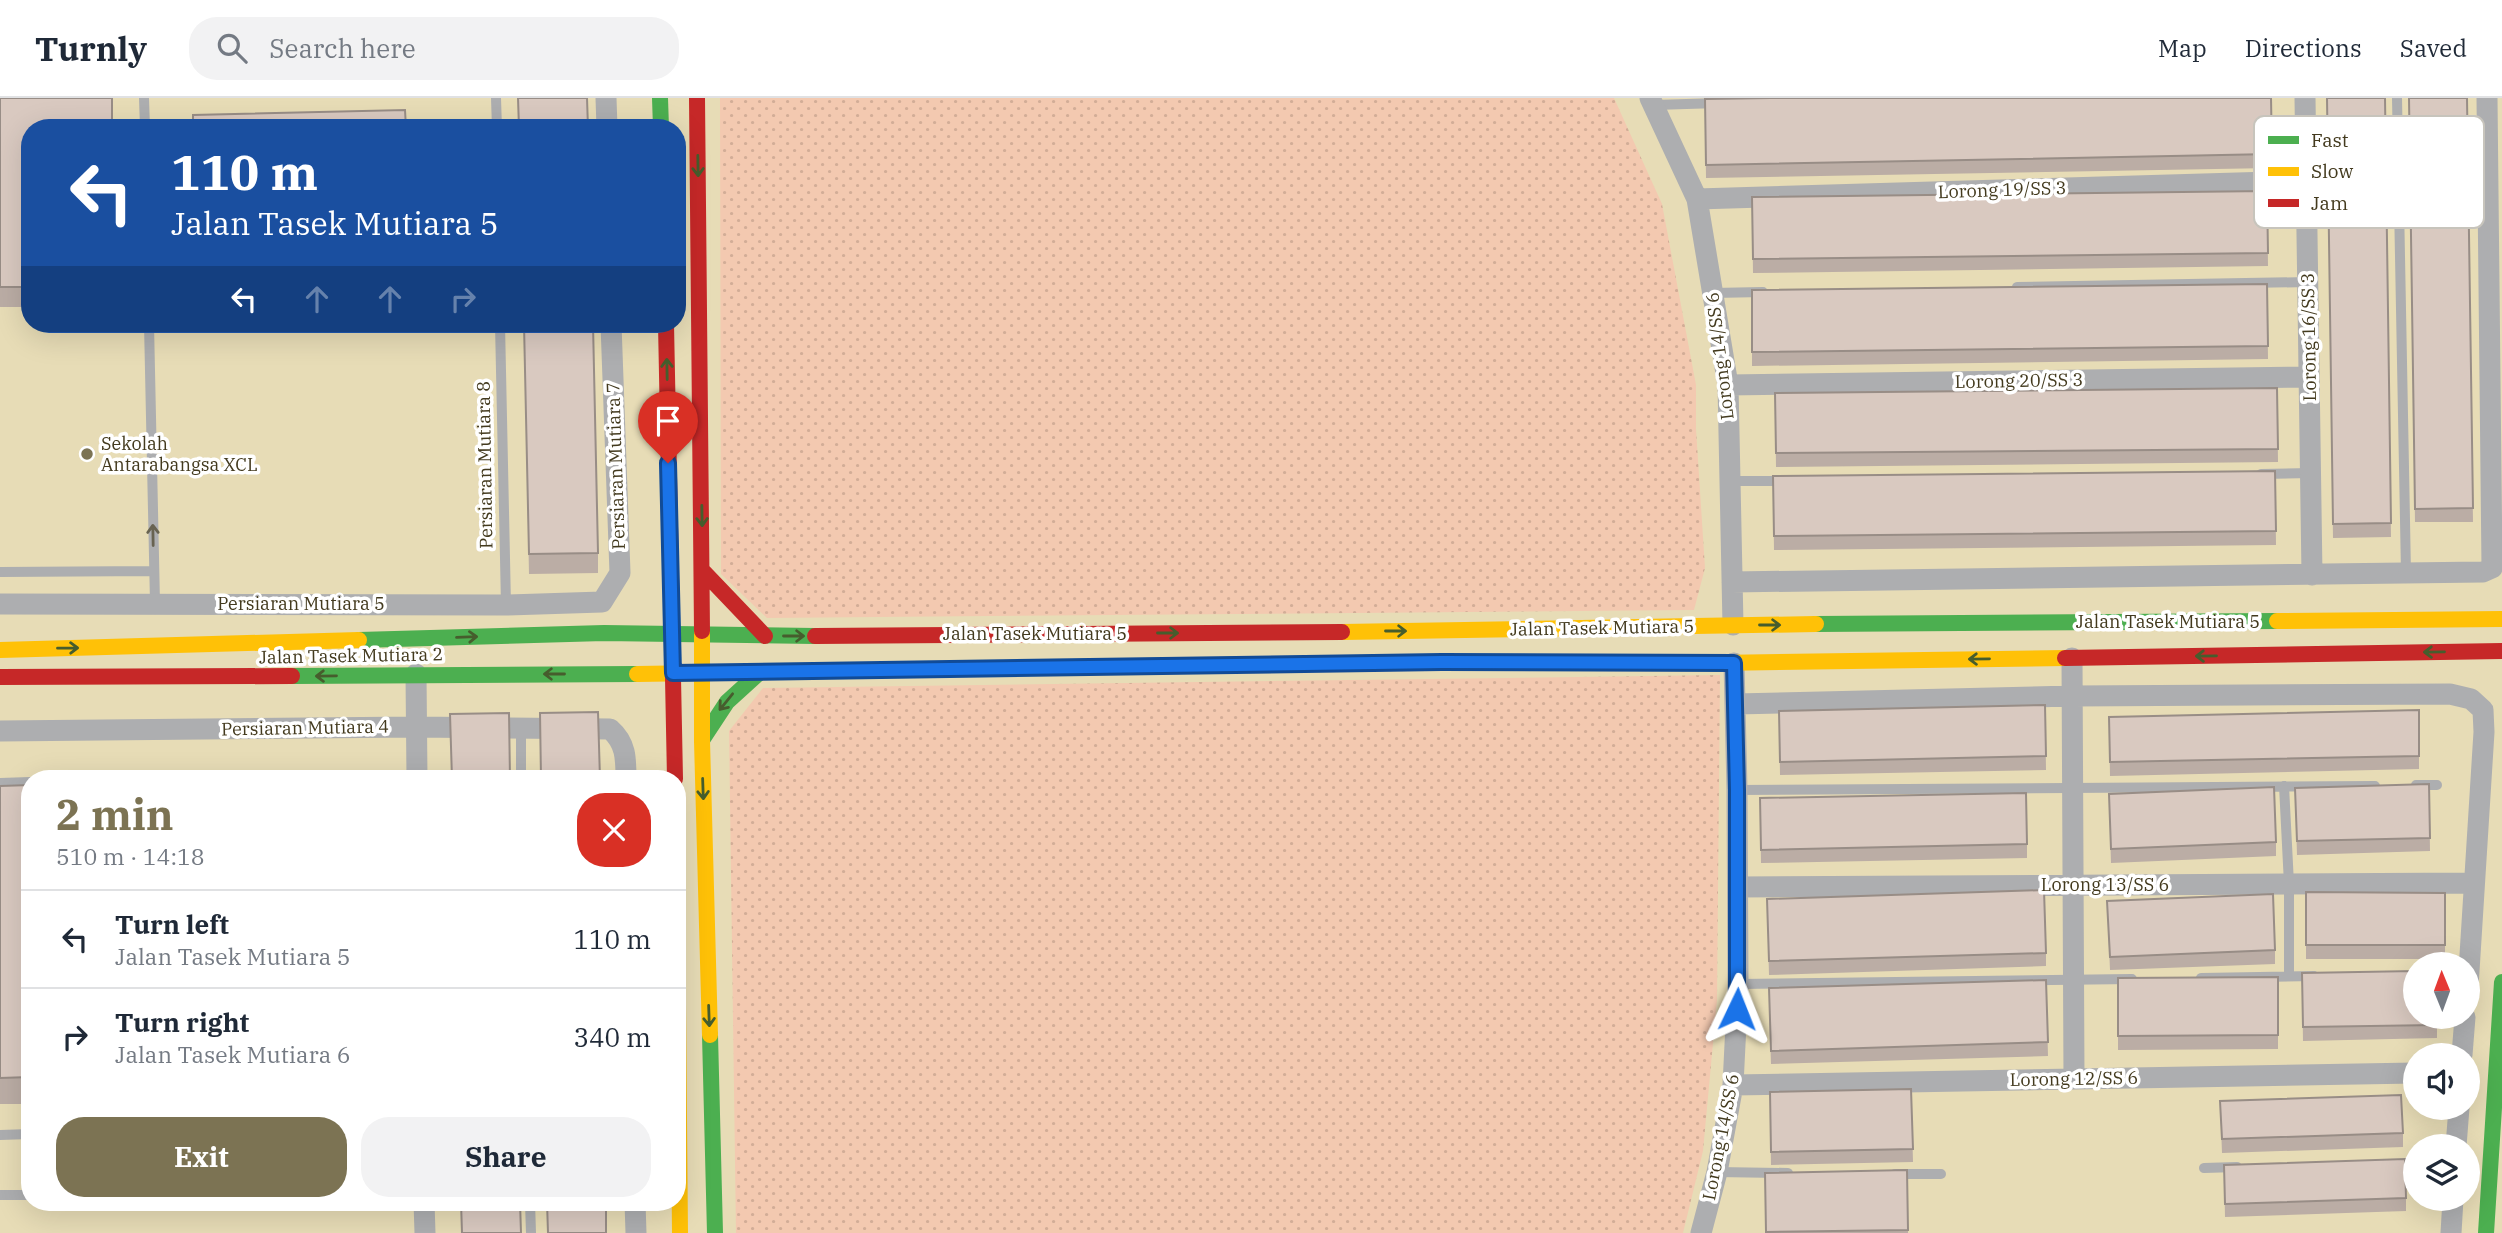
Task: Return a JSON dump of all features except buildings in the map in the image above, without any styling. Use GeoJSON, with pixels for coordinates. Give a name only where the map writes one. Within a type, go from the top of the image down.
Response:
{"type":"FeatureCollection","features":[{"type":"Feature","properties":{"kind":"street"},"geometry":{"type":"LineString","coordinates":[[606,98],[607,119]]}},
{"type":"Feature","properties":{"kind":"street"},"geometry":{"type":"LineString","coordinates":[[660,98],[661,119]]}},
{"type":"Feature","properties":{"kind":"street"},"geometry":{"type":"LineString","coordinates":[[697,98],[702,741],[715,1233]]}},
{"type":"Feature","properties":{"kind":"street","name":"Lorong 16/SS 3"},"geometry":{"type":"LineString","coordinates":[[2305,98],[2305,116]]}},
{"type":"Feature","properties":{"kind":"street"},"geometry":{"type":"LineString","coordinates":[[1731,582],[2483,572],[2492,568],[2487,98]]}},
{"type":"Feature","properties":{"kind":"street","name":"Lorong 14/SS 6"},"geometry":{"type":"LineString","coordinates":[[1652,101],[1697,199],[1728,385],[1733,625]]}},
{"type":"Feature","properties":{"kind":"street","name":"Lorong 19/SS 3"},"geometry":{"type":"LineString","coordinates":[[1697,199],[2254,183]]}},
{"type":"Feature","properties":{"kind":"street","name":"Lorong 16/SS 3"},"geometry":{"type":"LineString","coordinates":[[2307,228],[2312,575]]}},
{"type":"Feature","properties":{"kind":"street","name":"Persiaran Mutiara 7"},"geometry":{"type":"LineString","coordinates":[[602,602],[620,573],[611,333]]}},
{"type":"Feature","properties":{"kind":"street"},"geometry":{"type":"LineString","coordinates":[[666,333],[676,770]]}},
{"type":"Feature","properties":{"kind":"street","name":"Lorong 20/SS 3"},"geometry":{"type":"LineString","coordinates":[[1728,385],[2309,377]]}},
{"type":"Feature","properties":{"kind":"street"},"geometry":{"type":"LineString","coordinates":[[702,570],[765,636]]}},
{"type":"Feature","properties":{"kind":"street"},"geometry":{"type":"LineString","coordinates":[[653,604],[670,574]]}},
{"type":"Feature","properties":{"kind":"street","name":"Persiaran Mutiara 5"},"geometry":{"type":"LineString","coordinates":[[0,604],[506,605],[602,602]]}},
{"type":"Feature","properties":{"kind":"street"},"geometry":{"type":"LineString","coordinates":[[252,604],[254,643]]}},
{"type":"Feature","properties":{"kind":"street"},"geometry":{"type":"LineString","coordinates":[[604,633],[632,623],[640,617]]}},
{"type":"Feature","properties":{"kind":"street","name":"Jalan Tasek Mutiara 5"},"geometry":{"type":"LineString","coordinates":[[701,635],[1438,631],[1733,625],[2502,619]]}},
{"type":"Feature","properties":{"kind":"street"},"geometry":{"type":"LineString","coordinates":[[1438,631],[1442,662]]}},
{"type":"Feature","properties":{"kind":"street","name":"Jalan Tasek Mutiara 2"},"geometry":{"type":"LineString","coordinates":[[0,650],[604,633],[701,635]]}},
{"type":"Feature","properties":{"kind":"street","name":"Jalan Tasek Mutiara 5"},"geometry":{"type":"LineString","coordinates":[[702,672],[1442,662],[2072,660],[2502,651]]}},
{"type":"Feature","properties":{"kind":"street"},"geometry":{"type":"LineString","coordinates":[[2072,660],[2074,1079]]}},
{"type":"Feature","properties":{"kind":"street","name":"Lorong 14/SS 6"},"geometry":{"type":"LineString","coordinates":[[1701,1233],[1717,1172],[1733,1085],[1738,984],[1734,663]]}},
{"type":"Feature","properties":{"kind":"street","name":"Jalan Tasek Mutiara 2"},"geometry":{"type":"LineString","coordinates":[[0,677],[222,678],[702,672]]}},
{"type":"Feature","properties":{"kind":"street"},"geometry":{"type":"LineString","coordinates":[[702,741],[732,694],[760,673]]}},
{"type":"Feature","properties":{"kind":"street"},"geometry":{"type":"LineString","coordinates":[[416,674],[417,770]]}},
{"type":"Feature","properties":{"kind":"street"},"geometry":{"type":"LineString","coordinates":[[622,674],[639,688]]}},
{"type":"Feature","properties":{"kind":"street"},"geometry":{"type":"LineString","coordinates":[[1736,704],[2072,691],[2450,694],[2471,699],[2483,710],[2484,732],[2469,952]]}},
{"type":"Feature","properties":{"kind":"street"},"geometry":{"type":"LineString","coordinates":[[655,703],[675,725]]}},
{"type":"Feature","properties":{"kind":"street","name":"Persiaran Mutiara 4"},"geometry":{"type":"LineString","coordinates":[[0,731],[416,727],[610,729],[620,738],[626,755],[626,770]]}},
{"type":"Feature","properties":{"kind":"street","name":"Lorong 13/SS 6"},"geometry":{"type":"LineString","coordinates":[[1738,887],[2473,883]]}},
{"type":"Feature","properties":{"kind":"street"},"geometry":{"type":"LineString","coordinates":[[2486,1233],[2502,982]]}},
{"type":"Feature","properties":{"kind":"street","name":"Lorong 12/SS 6"},"geometry":{"type":"LineString","coordinates":[[1733,1085],[2403,1073]]}},
{"type":"Feature","properties":{"kind":"street"},"geometry":{"type":"LineString","coordinates":[[424,1211],[425,1233]]}},
{"type":"Feature","properties":{"kind":"street"},"geometry":{"type":"LineString","coordinates":[[635,1211],[636,1233]]}},
{"type":"Feature","properties":{"kind":"street"},"geometry":{"type":"LineString","coordinates":[[680,1211],[680,1233]]}},
{"type":"Feature","properties":{"kind":"street"},"geometry":{"type":"LineString","coordinates":[[2451,1233],[2452,1211]]}},
{"type":"Feature","properties":{"kind":"lane"},"geometry":{"type":"LineString","coordinates":[[144,98],[145,119]]}},
{"type":"Feature","properties":{"kind":"lane"},"geometry":{"type":"LineString","coordinates":[[496,98],[497,119]]}},
{"type":"Feature","properties":{"kind":"lane"},"geometry":{"type":"LineString","coordinates":[[2397,98],[2397,116]]}},
{"type":"Feature","properties":{"kind":"lane"},"geometry":{"type":"LineString","coordinates":[[1652,101],[1736,103]]}},
{"type":"Feature","properties":{"kind":"lane"},"geometry":{"type":"LineString","coordinates":[[2399,228],[2406,573]]}},
{"type":"Feature","properties":{"kind":"lane"},"geometry":{"type":"LineString","coordinates":[[2004,287],[2308,282]]}},
{"type":"Feature","properties":{"kind":"lane"},"geometry":{"type":"LineString","coordinates":[[1713,293],[1769,292]]}},
{"type":"Feature","properties":{"kind":"lane"},"geometry":{"type":"LineString","coordinates":[[149,333],[155,603]]}},
{"type":"Feature","properties":{"kind":"lane","name":"Persiaran Mutiara 8"},"geometry":{"type":"LineString","coordinates":[[500,333],[506,605]]}},
{"type":"Feature","properties":{"kind":"lane"},"geometry":{"type":"LineString","coordinates":[[2256,474],[2311,473]]}},
{"type":"Feature","properties":{"kind":"lane"},"geometry":{"type":"LineString","coordinates":[[1731,481],[1800,481]]}},
{"type":"Feature","properties":{"kind":"lane"},"geometry":{"type":"LineString","coordinates":[[0,572],[154,571]]}},
{"type":"Feature","properties":{"kind":"lane"},"geometry":{"type":"LineString","coordinates":[[520,727],[522,770]]}},
{"type":"Feature","properties":{"kind":"lane"},"geometry":{"type":"LineString","coordinates":[[0,783],[21,782]]}},
{"type":"Feature","properties":{"kind":"lane"},"geometry":{"type":"LineString","coordinates":[[2409,785],[2437,785]]}},
{"type":"Feature","properties":{"kind":"lane"},"geometry":{"type":"LineString","coordinates":[[2284,786],[2289,884],[2289,976]]}},
{"type":"Feature","properties":{"kind":"lane"},"geometry":{"type":"LineString","coordinates":[[1737,790],[2381,786]]}},
{"type":"Feature","properties":{"kind":"lane"},"geometry":{"type":"LineString","coordinates":[[2195,978],[2331,976]]}},
{"type":"Feature","properties":{"kind":"lane"},"geometry":{"type":"LineString","coordinates":[[1738,984],[2141,979]]}},
{"type":"Feature","properties":{"kind":"lane"},"geometry":{"type":"LineString","coordinates":[[0,1135],[21,1134]]}},
{"type":"Feature","properties":{"kind":"lane"},"geometry":{"type":"LineString","coordinates":[[2375,1165],[2403,1164]]}},
{"type":"Feature","properties":{"kind":"lane"},"geometry":{"type":"LineString","coordinates":[[2204,1168],[2244,1167]]}},
{"type":"Feature","properties":{"kind":"lane"},"geometry":{"type":"LineString","coordinates":[[1717,1172],[1796,1173]]}},
{"type":"Feature","properties":{"kind":"lane"},"geometry":{"type":"LineString","coordinates":[[1889,1173],[1941,1174]]}},
{"type":"Feature","properties":{"kind":"lane"},"geometry":{"type":"LineString","coordinates":[[0,1195],[21,1195]]}},
{"type":"Feature","properties":{"kind":"lane"},"geometry":{"type":"LineString","coordinates":[[530,1211],[531,1233]]}},
{"type":"Feature","properties":{"kind":"shaded area"},"geometry":{"type":"Polygon","coordinates":[[[720,98],[1614,98],[1662,204],[1696,385],[1696,429],[1705,568],[1694,610],[767,618],[721,574],[720,98]]]}},
{"type":"Feature","properties":{"kind":"shaded area"},"geometry":{"type":"Polygon","coordinates":[[[1720,675],[1717,1000],[1703,1151],[1683,1233],[736,1233],[729,731],[763,688],[1720,675]]]}},
{"type":"Feature","properties":{"kind":"traffic: fast"},"geometry":{"type":"LineString","coordinates":[[660,98],[661,119]]}},
{"type":"Feature","properties":{"kind":"traffic: fast"},"geometry":{"type":"LineString","coordinates":[[1816,624],[2277,621]]}},
{"type":"Feature","properties":{"kind":"traffic: fast"},"geometry":{"type":"LineString","coordinates":[[359,640],[604,633],[815,636]]}},
{"type":"Feature","properties":{"kind":"traffic: fast"},"geometry":{"type":"LineString","coordinates":[[1004,668],[1435,662]]}},
{"type":"Feature","properties":{"kind":"traffic: fast"},"geometry":{"type":"LineString","coordinates":[[702,740],[727,702],[760,672]]}},
{"type":"Feature","properties":{"kind":"traffic: fast"},"geometry":{"type":"LineString","coordinates":[[292,676],[637,674]]}},
{"type":"Feature","properties":{"kind":"traffic: fast"},"geometry":{"type":"LineString","coordinates":[[2486,1233],[2502,982]]}},
{"type":"Feature","properties":{"kind":"traffic: fast"},"geometry":{"type":"LineString","coordinates":[[710,1035],[715,1233]]}},
{"type":"Feature","properties":{"kind":"traffic: slow"},"geometry":{"type":"LineString","coordinates":[[2277,621],[2502,619]]}},
{"type":"Feature","properties":{"kind":"traffic: slow"},"geometry":{"type":"LineString","coordinates":[[1342,632],[1816,624]]}},
{"type":"Feature","properties":{"kind":"traffic: slow"},"geometry":{"type":"LineString","coordinates":[[702,631],[702,741],[710,1035]]}},
{"type":"Feature","properties":{"kind":"traffic: slow"},"geometry":{"type":"LineString","coordinates":[[0,650],[359,640]]}},
{"type":"Feature","properties":{"kind":"traffic: slow"},"geometry":{"type":"LineString","coordinates":[[1716,663],[2065,658]]}},
{"type":"Feature","properties":{"kind":"traffic: slow"},"geometry":{"type":"LineString","coordinates":[[637,674],[1004,668]]}},
{"type":"Feature","properties":{"kind":"traffic: slow"},"geometry":{"type":"LineString","coordinates":[[680,1211],[680,1233]]}},
{"type":"Feature","properties":{"kind":"traffic: jam"},"geometry":{"type":"LineString","coordinates":[[697,98],[702,631]]}},
{"type":"Feature","properties":{"kind":"traffic: jam"},"geometry":{"type":"LineString","coordinates":[[666,333],[675,770]]}},
{"type":"Feature","properties":{"kind":"traffic: jam"},"geometry":{"type":"LineString","coordinates":[[702,570],[765,636]]}},
{"type":"Feature","properties":{"kind":"traffic: jam"},"geometry":{"type":"LineString","coordinates":[[815,636],[1342,632]]}},
{"type":"Feature","properties":{"kind":"traffic: jam"},"geometry":{"type":"LineString","coordinates":[[2065,658],[2502,651]]}},
{"type":"Feature","properties":{"kind":"traffic: jam"},"geometry":{"type":"LineString","coordinates":[[1435,662],[1716,663]]}},
{"type":"Feature","properties":{"kind":"traffic: jam"},"geometry":{"type":"LineString","coordinates":[[0,677],[292,676]]}},
{"type":"Feature","properties":{"kind":"place","name":"Sekolah Antarabangsa XCL"},"geometry":{"type":"Point","coordinates":[87,454]}},
{"type":"Feature","properties":{"kind":"route"},"geometry":{"type":"LineString","coordinates":[[668,463],[673,673],[1442,662],[1734,663],[1737,1009]]}}]}
